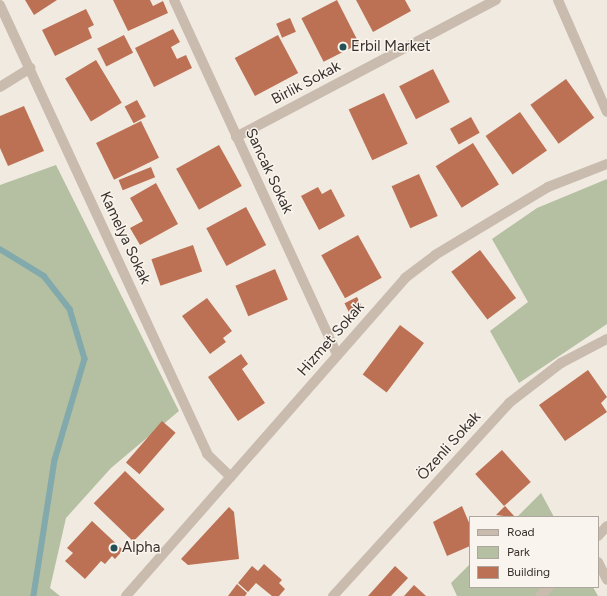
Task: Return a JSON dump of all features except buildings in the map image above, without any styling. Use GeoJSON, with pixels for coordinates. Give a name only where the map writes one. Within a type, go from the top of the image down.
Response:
{"type":"FeatureCollection","features":[{"type":"Feature","properties":{"kind":"street","name":"Sancak Sokak"},"geometry":{"type":"LineString","coordinates":[[174,0],[336,355]]}},
{"type":"Feature","properties":{"kind":"street","name":"Birlik Sokak"},"geometry":{"type":"LineString","coordinates":[[236,137],[496,0]]}},
{"type":"Feature","properties":{"kind":"street"},"geometry":{"type":"LineString","coordinates":[[558,0],[607,112]]}},
{"type":"Feature","properties":{"kind":"street","name":"Kamelya Sokak"},"geometry":{"type":"LineString","coordinates":[[0,5],[31,68],[207,454],[231,477]]}},
{"type":"Feature","properties":{"kind":"street"},"geometry":{"type":"LineString","coordinates":[[0,87],[31,68]]}},
{"type":"Feature","properties":{"kind":"street","name":"Hizmet Sokak"},"geometry":{"type":"LineString","coordinates":[[126,596],[336,355],[398,286],[424,262],[548,187],[607,164]]}},
{"type":"Feature","properties":{"kind":"street","name":"Özenli Sokak"},"geometry":{"type":"LineString","coordinates":[[332,596],[509,403],[555,367],[607,339]]}},
{"type":"Feature","properties":{"kind":"street"},"geometry":{"type":"LineString","coordinates":[[599,535],[607,526]]}},
{"type":"Feature","properties":{"kind":"street"},"geometry":{"type":"LineString","coordinates":[[599,564],[607,580]]}},
{"type":"Feature","properties":{"kind":"street"},"geometry":{"type":"LineString","coordinates":[[540,596],[548,588]]}},
{"type":"Feature","properties":{"kind":"green space"},"geometry":{"type":"Polygon","coordinates":[[[56,165],[179,411],[111,468],[66,518],[50,588],[60,596],[0,596],[0,185],[56,165]]]}},
{"type":"Feature","properties":{"kind":"green space"},"geometry":{"type":"Polygon","coordinates":[[[607,179],[607,324],[519,383],[490,331],[528,302],[492,239],[537,208],[607,179]]]}},
{"type":"Feature","properties":{"kind":"green space"},"geometry":{"type":"Polygon","coordinates":[[[541,493],[553,516],[518,516],[541,493]]]}},
{"type":"Feature","properties":{"kind":"green space"},"geometry":{"type":"Polygon","coordinates":[[[469,565],[469,588],[594,588],[598,596],[457,596],[451,583],[469,565]]]}},
{"type":"Feature","properties":{"kind":"waterway"},"geometry":{"type":"LineString","coordinates":[[0,249],[44,276],[70,309],[85,359],[55,460],[34,596]]}},
{"type":"Feature","properties":{"kind":"place","name":"Erbil Market"},"geometry":{"type":"Point","coordinates":[343,47]}},
{"type":"Feature","properties":{"kind":"place","name":"Alpha"},"geometry":{"type":"Point","coordinates":[114,548]}}]}
